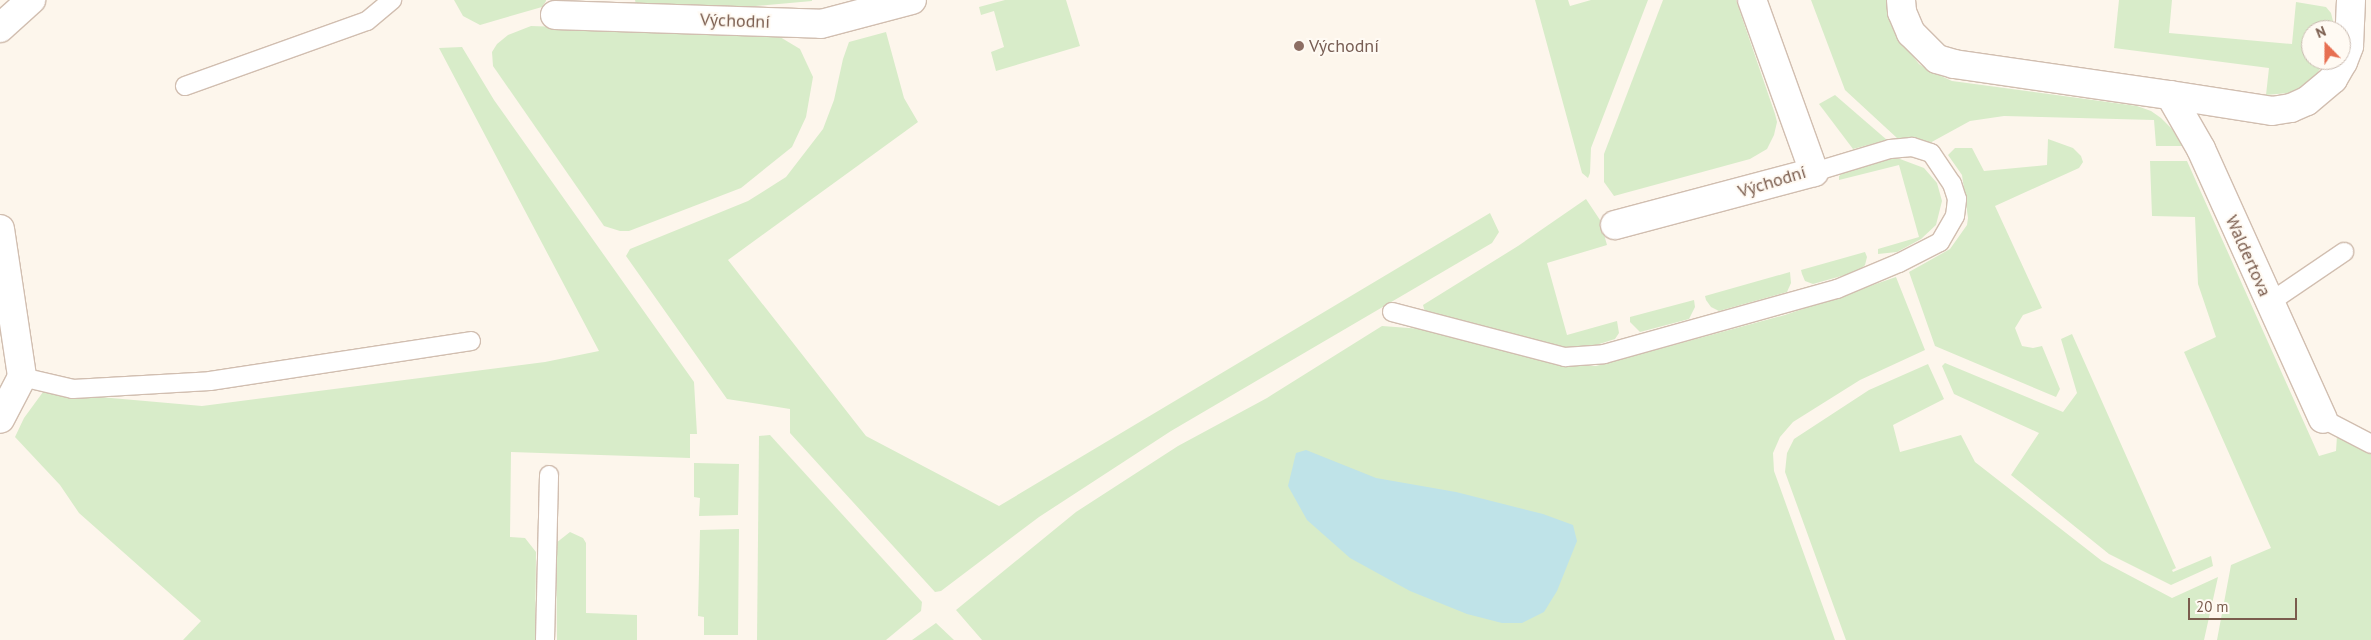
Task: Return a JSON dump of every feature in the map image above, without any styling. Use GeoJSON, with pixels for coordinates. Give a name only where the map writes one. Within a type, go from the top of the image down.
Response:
{"type":"FeatureCollection","features":[{"type":"Feature","properties":{"kind":"street"},"geometry":{"type":"LineString","coordinates":[[0,7],[17,0]]}},
{"type":"Feature","properties":{"kind":"street"},"geometry":{"type":"LineString","coordinates":[[0,28],[31,0]]}},
{"type":"Feature","properties":{"kind":"street","name":"Východní"},"geometry":{"type":"LineString","coordinates":[[555,15],[821,24],[912,0]]}},
{"type":"Feature","properties":{"kind":"street","name":"Východní"},"geometry":{"type":"LineString","coordinates":[[1616,225],[1814,172],[1752,0]]}},
{"type":"Feature","properties":{"kind":"street"},"geometry":{"type":"LineString","coordinates":[[1901,0],[1902,12],[1911,33],[1938,59],[1954,64],[2272,110],[2291,108],[2308,101],[2333,79],[2343,62],[2349,46],[2351,0]]}},
{"type":"Feature","properties":{"kind":"street","name":"Waldertova"},"geometry":{"type":"LineString","coordinates":[[2170,95],[2201,149],[2323,419]]}},
{"type":"Feature","properties":{"kind":"street"},"geometry":{"type":"LineString","coordinates":[[0,229],[22,377],[0,419]]}},
{"type":"Feature","properties":{"kind":"lane"},"geometry":{"type":"LineString","coordinates":[[185,86],[367,21],[392,0]]}},
{"type":"Feature","properties":{"kind":"lane"},"geometry":{"type":"LineString","coordinates":[[1392,312],[1565,357],[1604,354],[1837,289],[1899,263],[1940,242],[1955,216],[1957,200],[1952,184],[1931,153],[1912,147],[1890,148],[1814,172]]}},
{"type":"Feature","properties":{"kind":"lane"},"geometry":{"type":"LineString","coordinates":[[2269,303],[2344,252]]}},
{"type":"Feature","properties":{"kind":"lane"},"geometry":{"type":"LineString","coordinates":[[22,377],[73,389],[210,381],[471,341]]}},
{"type":"Feature","properties":{"kind":"lane"},"geometry":{"type":"LineString","coordinates":[[2323,419],[2371,444]]}},
{"type":"Feature","properties":{"kind":"lane"},"geometry":{"type":"LineString","coordinates":[[545,640],[549,474]]}},
{"type":"Feature","properties":{"kind":"green space"},"geometry":{"type":"Polygon","coordinates":[[[454,0],[546,1],[542,7],[480,25],[463,16],[454,0]]]}},
{"type":"Feature","properties":{"kind":"green space"},"geometry":{"type":"Polygon","coordinates":[[[635,0],[812,1],[710,10],[637,9],[635,0]]]}},
{"type":"Feature","properties":{"kind":"green space"},"geometry":{"type":"Polygon","coordinates":[[[1005,0],[1066,0],[1080,46],[996,71],[991,52],[1004,47],[994,11],[981,15],[979,7],[1005,0]]]}},
{"type":"Feature","properties":{"kind":"green space"},"geometry":{"type":"Polygon","coordinates":[[[1535,0],[1568,0],[1570,6],[1591,0],[1648,0],[1591,148],[1588,178],[1582,173],[1535,0]]]}},
{"type":"Feature","properties":{"kind":"green space"},"geometry":{"type":"Polygon","coordinates":[[[1663,0],[1736,0],[1775,114],[1777,122],[1774,135],[1767,149],[1750,159],[1614,196],[1604,182],[1604,154],[1663,0]]]}},
{"type":"Feature","properties":{"kind":"green space"},"geometry":{"type":"Polygon","coordinates":[[[1811,0],[1887,0],[1888,11],[1905,46],[1919,64],[1930,71],[1952,81],[2137,106],[2151,111],[2161,118],[2172,129],[2182,146],[2156,146],[2154,120],[2004,116],[1970,121],[1928,144],[1911,138],[1897,138],[1845,90],[1811,0]]]}},
{"type":"Feature","properties":{"kind":"green space"},"geometry":{"type":"Polygon","coordinates":[[[2119,0],[2172,0],[2169,33],[2292,44],[2296,2],[2326,7],[2331,13],[2333,20],[2301,20],[2301,70],[2319,70],[2313,79],[2302,88],[2288,93],[2266,95],[2269,68],[2114,48],[2119,0]]]}},
{"type":"Feature","properties":{"kind":"green space"},"geometry":{"type":"Polygon","coordinates":[[[531,26],[761,34],[780,37],[800,49],[813,77],[806,117],[792,147],[741,188],[629,231],[620,231],[604,226],[493,66],[492,52],[497,44],[508,35],[531,26]]]}},
{"type":"Feature","properties":{"kind":"green space"},"geometry":{"type":"Polygon","coordinates":[[[886,32],[904,98],[918,122],[728,260],[866,436],[999,506],[1490,213],[1499,232],[1492,243],[1171,431],[1039,517],[941,591],[935,592],[790,433],[790,409],[727,399],[626,256],[630,249],[748,201],[786,177],[823,129],[834,100],[843,59],[849,42],[886,32]]]}},
{"type":"Feature","properties":{"kind":"green space"},"geometry":{"type":"Polygon","coordinates":[[[462,47],[494,100],[694,382],[697,434],[690,434],[690,458],[511,452],[510,537],[525,538],[536,552],[535,640],[183,640],[201,621],[79,513],[60,485],[15,437],[24,418],[43,392],[202,406],[545,362],[599,351],[439,48],[462,47]]]}},
{"type":"Feature","properties":{"kind":"green space"},"geometry":{"type":"Polygon","coordinates":[[[1835,95],[1887,140],[1853,149],[1819,104],[1835,95]]]}},
{"type":"Feature","properties":{"kind":"green space"},"geometry":{"type":"Polygon","coordinates":[[[2048,139],[2073,148],[2081,156],[2083,162],[2079,168],[1995,206],[2042,308],[2023,315],[2015,328],[2022,346],[2033,348],[2042,346],[2060,389],[2056,397],[1935,346],[1909,272],[1950,249],[1967,225],[1968,218],[1962,175],[1948,155],[1955,148],[1972,148],[1984,171],[2047,165],[2048,139]]]}},
{"type":"Feature","properties":{"kind":"green space"},"geometry":{"type":"Polygon","coordinates":[[[1891,159],[1900,159],[1924,168],[1937,183],[1942,201],[1936,225],[1921,239],[1897,252],[1878,254],[1878,249],[1919,237],[1899,165],[1839,180],[1839,176],[1846,171],[1891,159]]]}},
{"type":"Feature","properties":{"kind":"green space"},"geometry":{"type":"Polygon","coordinates":[[[2150,161],[2187,161],[2319,456],[2336,451],[2337,436],[2371,449],[2371,640],[2217,640],[2231,565],[2271,548],[2184,352],[2216,337],[2198,284],[2195,217],[2152,216],[2150,161]]]}},
{"type":"Feature","properties":{"kind":"green space"},"geometry":{"type":"Polygon","coordinates":[[[1586,199],[1600,220],[1607,245],[1547,263],[1567,335],[1617,321],[1619,333],[1615,339],[1574,352],[1426,316],[1423,305],[1518,246],[1586,199]]]}},
{"type":"Feature","properties":{"kind":"green space"},"geometry":{"type":"Polygon","coordinates":[[[1865,252],[1867,257],[1865,265],[1859,271],[1813,284],[1805,281],[1802,274],[1801,270],[1865,252]]]}},
{"type":"Feature","properties":{"kind":"green space"},"geometry":{"type":"Polygon","coordinates":[[[1790,272],[1791,283],[1787,292],[1719,311],[1711,307],[1706,300],[1705,296],[1790,272]]]}},
{"type":"Feature","properties":{"kind":"green space"},"geometry":{"type":"Polygon","coordinates":[[[1896,277],[1925,350],[1860,380],[1793,422],[1780,437],[1773,453],[1774,471],[1835,640],[982,640],[956,610],[1076,512],[1178,446],[1267,398],[1382,326],[1436,330],[1558,364],[1596,366],[1785,315],[1896,277]]]}},
{"type":"Feature","properties":{"kind":"green space"},"geometry":{"type":"Polygon","coordinates":[[[1694,300],[1695,307],[1689,319],[1640,332],[1630,322],[1630,317],[1694,300]]]}},
{"type":"Feature","properties":{"kind":"green space"},"geometry":{"type":"Polygon","coordinates":[[[2072,334],[2176,568],[2172,570],[2173,572],[2211,556],[2213,566],[2171,585],[2109,554],[2011,475],[2039,433],[1954,394],[1942,366],[1945,363],[2063,412],[2077,393],[2061,339],[2072,334]]]}},
{"type":"Feature","properties":{"kind":"green space"},"geometry":{"type":"Polygon","coordinates":[[[1928,364],[1944,399],[1893,425],[1900,452],[1961,435],[1975,462],[2102,561],[2172,598],[2218,577],[2204,640],[1846,640],[1785,472],[1787,453],[1794,439],[1869,390],[1928,364]]]}},
{"type":"Feature","properties":{"kind":"green space"},"geometry":{"type":"Polygon","coordinates":[[[770,435],[922,602],[921,611],[886,640],[757,640],[759,436],[770,435]]]}},
{"type":"Feature","properties":{"kind":"green space"},"geometry":{"type":"Polygon","coordinates":[[[694,463],[739,464],[738,515],[699,516],[700,498],[694,497],[694,463]]]}},
{"type":"Feature","properties":{"kind":"green space"},"geometry":{"type":"Polygon","coordinates":[[[739,529],[738,635],[704,635],[704,617],[698,616],[700,530],[739,529]]]}},
{"type":"Feature","properties":{"kind":"green space"},"geometry":{"type":"Polygon","coordinates":[[[570,532],[583,538],[586,543],[586,613],[637,615],[637,640],[557,640],[556,543],[570,532]]]}},
{"type":"Feature","properties":{"kind":"green space"},"geometry":{"type":"Polygon","coordinates":[[[936,623],[954,640],[912,640],[936,623]]]}},
{"type":"Feature","properties":{"kind":"water"},"geometry":{"type":"Polygon","coordinates":[[[1306,450],[1376,478],[1456,492],[1543,514],[1573,525],[1577,541],[1557,591],[1544,612],[1522,623],[1502,623],[1467,614],[1410,591],[1350,558],[1307,520],[1288,486],[1296,453],[1306,450]]]}},
{"type":"Feature","properties":{"kind":"place","name":"Východní"},"geometry":{"type":"Point","coordinates":[1299,46]}}]}
